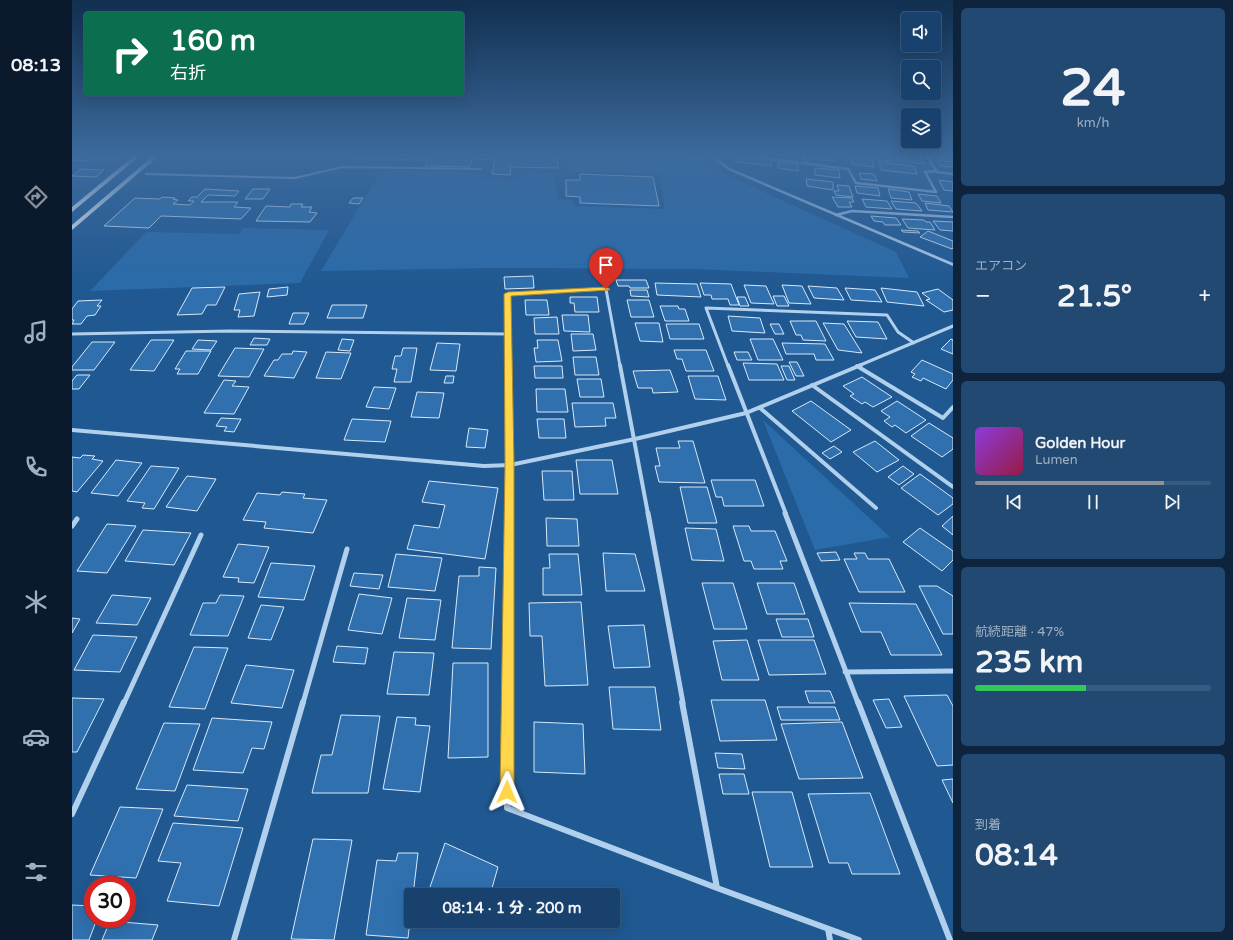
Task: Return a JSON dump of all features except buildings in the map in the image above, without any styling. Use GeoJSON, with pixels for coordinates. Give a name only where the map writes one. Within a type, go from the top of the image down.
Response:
{"type":"FeatureCollection","features":[{"type":"Feature","properties":{"kind":"main road"},"geometry":{"type":"LineString","coordinates":[[72,210],[85,199]]}},
{"type":"Feature","properties":{"kind":"main road"},"geometry":{"type":"LineString","coordinates":[[72,228],[106,199]]}},
{"type":"Feature","properties":{"kind":"street"},"geometry":{"type":"LineString","coordinates":[[798,199],[953,264]]}},
{"type":"Feature","properties":{"kind":"street"},"geometry":{"type":"LineString","coordinates":[[836,215],[852,211],[953,217]]}},
{"type":"Feature","properties":{"kind":"street"},"geometry":{"type":"LineString","coordinates":[[717,888],[606,289],[508,294],[510,464],[507,808],[717,888],[859,940]]}},
{"type":"Feature","properties":{"kind":"street"},"geometry":{"type":"LineString","coordinates":[[914,342],[898,332],[887,316],[706,308],[845,672],[950,940]]}},
{"type":"Feature","properties":{"kind":"street"},"geometry":{"type":"LineString","coordinates":[[72,430],[476,465],[510,464],[635,439],[746,413],[953,326]]}},
{"type":"Feature","properties":{"kind":"street"},"geometry":{"type":"LineString","coordinates":[[72,334],[230,331],[509,334]]}},
{"type":"Feature","properties":{"kind":"street"},"geometry":{"type":"LineString","coordinates":[[857,366],[943,418],[953,407]]}},
{"type":"Feature","properties":{"kind":"street"},"geometry":{"type":"LineString","coordinates":[[812,385],[953,487]]}},
{"type":"Feature","properties":{"kind":"street"},"geometry":{"type":"LineString","coordinates":[[760,408],[876,508]]}},
{"type":"Feature","properties":{"kind":"street"},"geometry":{"type":"LineString","coordinates":[[72,526],[77,519]]}},
{"type":"Feature","properties":{"kind":"street"},"geometry":{"type":"LineString","coordinates":[[72,814],[201,535]]}},
{"type":"Feature","properties":{"kind":"street"},"geometry":{"type":"LineString","coordinates":[[234,940],[347,549]]}},
{"type":"Feature","properties":{"kind":"street"},"geometry":{"type":"LineString","coordinates":[[845,672],[953,671]]}},
{"type":"Feature","properties":{"kind":"street"},"geometry":{"type":"LineString","coordinates":[[828,929],[830,940]]}},
{"type":"Feature","properties":{"kind":"shaded area"},"geometry":{"type":"Polygon","coordinates":[[[364,199],[558,199],[573,200],[574,206],[665,209],[663,199],[779,199],[896,252],[909,278],[694,269],[492,268],[321,271],[364,199]]]}},
{"type":"Feature","properties":{"kind":"shaded area"},"geometry":{"type":"Polygon","coordinates":[[[243,228],[329,230],[300,283],[90,291],[146,232],[239,234],[243,228]]]}},
{"type":"Feature","properties":{"kind":"shaded area"},"geometry":{"type":"Polygon","coordinates":[[[763,420],[890,537],[815,550],[763,420]]]}},
{"type":"Feature","properties":{"kind":"route"},"geometry":{"type":"LineString","coordinates":[[507,792],[510,464],[508,294],[606,289]]}}]}
